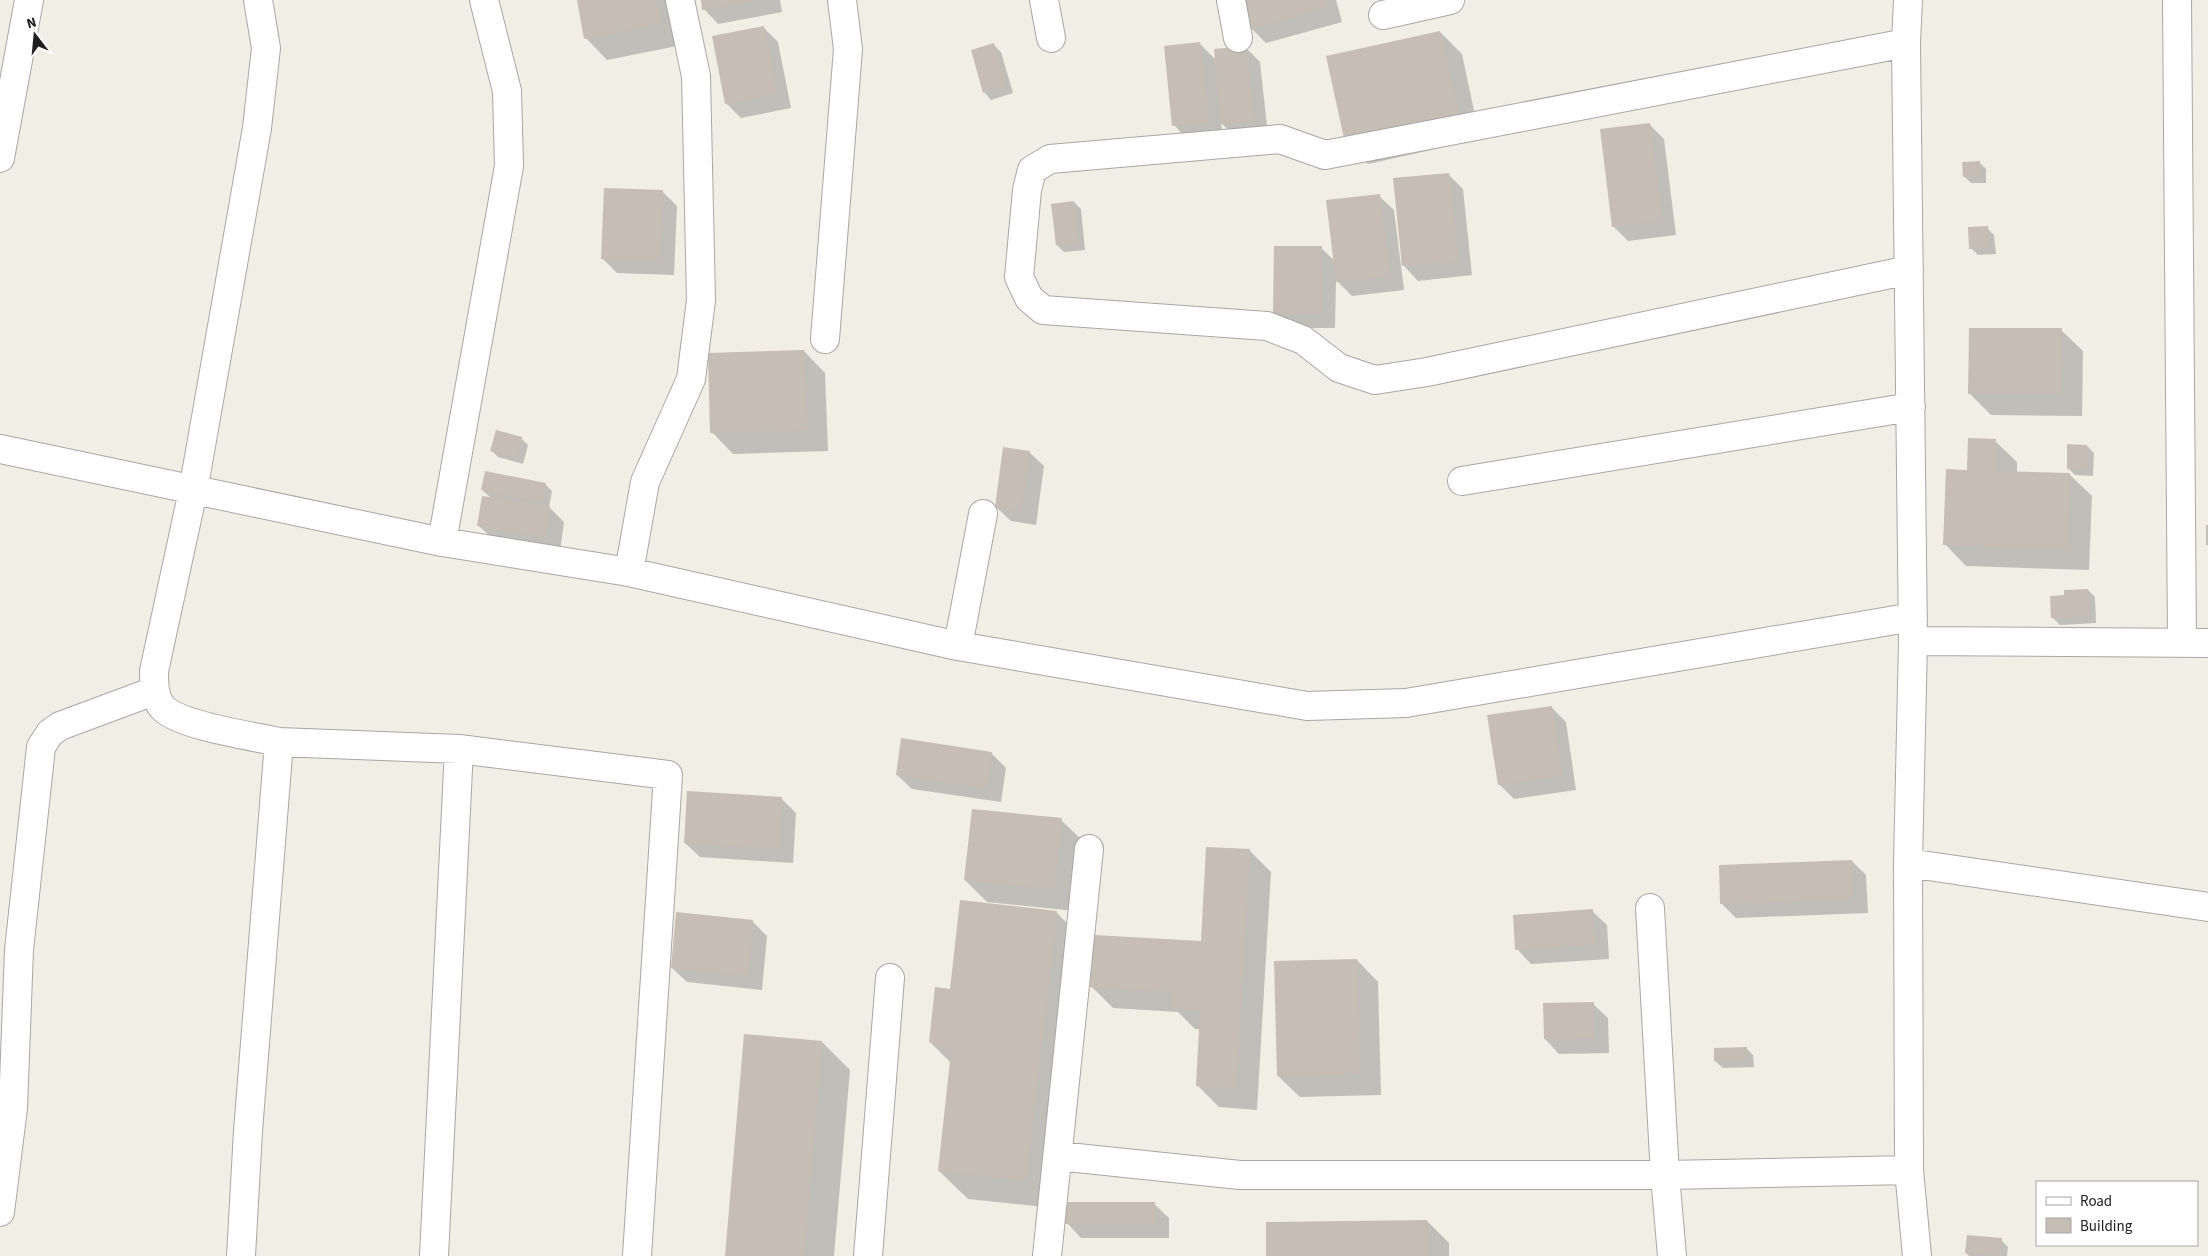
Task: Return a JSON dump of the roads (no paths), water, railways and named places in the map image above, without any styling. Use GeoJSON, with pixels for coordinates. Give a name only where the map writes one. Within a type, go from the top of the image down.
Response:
{"type":"FeatureCollection","features":[{"type":"Feature","properties":{"kind":"street"},"geometry":{"type":"LineString","coordinates":[[0,158],[29,0]]}},
{"type":"Feature","properties":{"kind":"street"},"geometry":{"type":"LineString","coordinates":[[258,0],[266,48],[256,128],[193,492],[154,671],[154,691],[163,708],[183,720],[279,742],[459,749],[668,776],[637,1256]]}},
{"type":"Feature","properties":{"kind":"street"},"geometry":{"type":"LineString","coordinates":[[442,542],[509,166],[507,91],[484,0]]}},
{"type":"Feature","properties":{"kind":"street"},"geometry":{"type":"LineString","coordinates":[[629,572],[645,482],[691,379],[701,300],[696,76],[680,0]]}},
{"type":"Feature","properties":{"kind":"street"},"geometry":{"type":"LineString","coordinates":[[825,339],[848,49],[842,0]]}},
{"type":"Feature","properties":{"kind":"street"},"geometry":{"type":"LineString","coordinates":[[1044,0],[1051,38]]}},
{"type":"Feature","properties":{"kind":"street"},"geometry":{"type":"LineString","coordinates":[[1231,0],[1238,38]]}},
{"type":"Feature","properties":{"kind":"street"},"geometry":{"type":"LineString","coordinates":[[1383,15],[1450,0]]}},
{"type":"Feature","properties":{"kind":"street"},"geometry":{"type":"LineString","coordinates":[[1908,0],[1906,43],[1913,629],[1908,863],[1909,1170],[1917,1256]]}},
{"type":"Feature","properties":{"kind":"street"},"geometry":{"type":"LineString","coordinates":[[0,449],[193,492],[442,542],[629,572],[958,646],[1307,706],[1406,702],[1913,629],[2195,643],[2177,0]]}},
{"type":"Feature","properties":{"kind":"street"},"geometry":{"type":"LineString","coordinates":[[1906,43],[1325,155],[1280,139],[1050,159],[1032,170],[1027,190],[1020,277],[1029,298],[1044,310],[1267,326],[1303,340],[1338,368],[1375,380],[1427,372],[1909,270]]}},
{"type":"Feature","properties":{"kind":"street"},"geometry":{"type":"LineString","coordinates":[[1462,482],[1911,407]]}},
{"type":"Feature","properties":{"kind":"street"},"geometry":{"type":"LineString","coordinates":[[958,646],[983,514]]}},
{"type":"Feature","properties":{"kind":"street"},"geometry":{"type":"LineString","coordinates":[[0,1212],[13,1108],[19,950],[41,747],[50,733],[60,726],[154,691]]}},
{"type":"Feature","properties":{"kind":"street"},"geometry":{"type":"LineString","coordinates":[[241,1256],[248,1131],[279,742]]}},
{"type":"Feature","properties":{"kind":"street"},"geometry":{"type":"LineString","coordinates":[[434,1256],[459,749]]}},
{"type":"Feature","properties":{"kind":"street"},"geometry":{"type":"LineString","coordinates":[[1048,1256],[1089,849]]}},
{"type":"Feature","properties":{"kind":"street"},"geometry":{"type":"LineString","coordinates":[[1908,863],[2208,907]]}},
{"type":"Feature","properties":{"kind":"street"},"geometry":{"type":"LineString","coordinates":[[1650,908],[1665,1175],[1672,1256]]}},
{"type":"Feature","properties":{"kind":"street"},"geometry":{"type":"LineString","coordinates":[[868,1256],[890,978]]}},
{"type":"Feature","properties":{"kind":"street"},"geometry":{"type":"LineString","coordinates":[[1058,1156],[1240,1175],[1665,1175],[1909,1170]]}}]}
